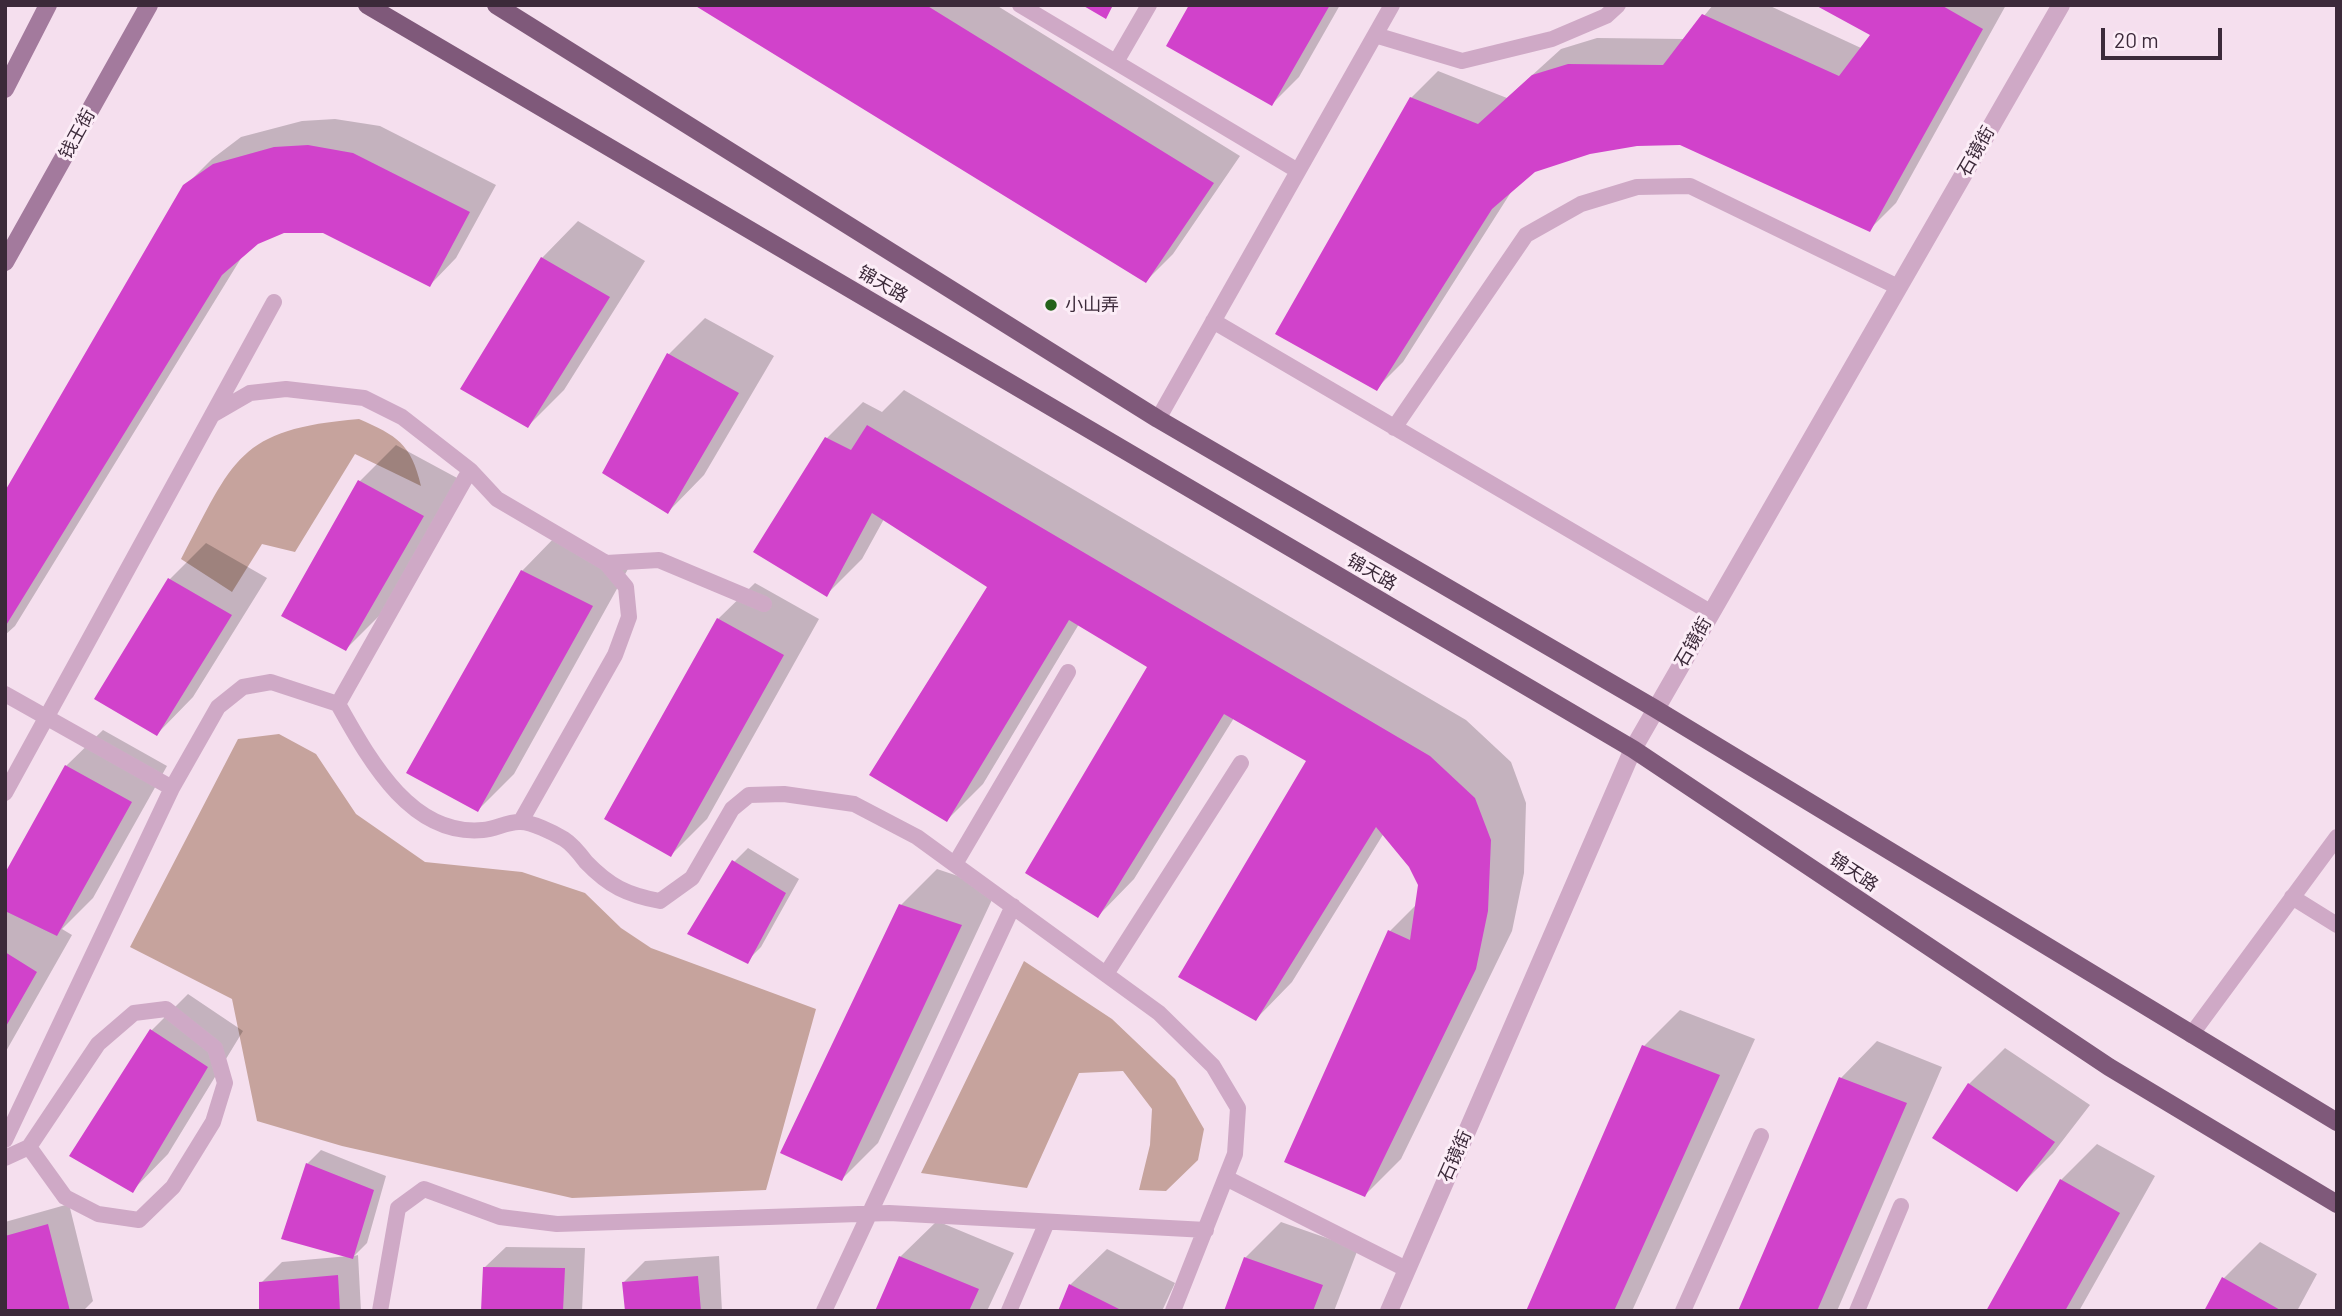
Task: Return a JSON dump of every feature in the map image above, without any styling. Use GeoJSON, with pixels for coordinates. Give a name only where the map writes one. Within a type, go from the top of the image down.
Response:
{"type":"FeatureCollection","features":[{"type":"Feature","properties":{"kind":"main road"},"geometry":{"type":"LineString","coordinates":[[5,89],[48,5]]}},
{"type":"Feature","properties":{"kind":"main road","name":"钱王街"},"geometry":{"type":"LineString","coordinates":[[5,262],[149,5]]}},
{"type":"Feature","properties":{"kind":"main road","name":"锦天路"},"geometry":{"type":"LineString","coordinates":[[367,5],[1633,749],[2109,1067],[2337,1204]]}},
{"type":"Feature","properties":{"kind":"main road","name":"锦天路"},"geometry":{"type":"LineString","coordinates":[[496,5],[1158,419],[1654,708],[2337,1122]]}},
{"type":"Feature","properties":{"kind":"street","name":"石镜街"},"geometry":{"type":"LineString","coordinates":[[1391,1310],[1406,1269],[1633,749],[1654,708],[2061,5]]}},
{"type":"Feature","properties":{"kind":"lane"},"geometry":{"type":"LineString","coordinates":[[1020,5],[1298,171]]}},
{"type":"Feature","properties":{"kind":"lane"},"geometry":{"type":"LineString","coordinates":[[1116,62],[1149,5]]}},
{"type":"Feature","properties":{"kind":"lane"},"geometry":{"type":"LineString","coordinates":[[1158,419],[1392,5]]}},
{"type":"Feature","properties":{"kind":"lane"},"geometry":{"type":"LineString","coordinates":[[1375,35],[1462,61],[1552,39],[1606,16],[1618,5]]}},
{"type":"Feature","properties":{"kind":"lane"},"geometry":{"type":"LineString","coordinates":[[1394,428],[1526,235],[1581,204],[1637,187],[1690,186],[1898,287]]}},
{"type":"Feature","properties":{"kind":"lane"},"geometry":{"type":"LineString","coordinates":[[5,793],[274,302]]}},
{"type":"Feature","properties":{"kind":"lane"},"geometry":{"type":"LineString","coordinates":[[1213,321],[1710,612]]}},
{"type":"Feature","properties":{"kind":"lane"},"geometry":{"type":"LineString","coordinates":[[212,415],[250,393],[286,389],[364,398],[402,417],[470,470],[497,499],[606,563],[626,587],[629,617],[615,655],[521,821]]}},
{"type":"Feature","properties":{"kind":"lane"},"geometry":{"type":"LineString","coordinates":[[338,704],[470,470]]}},
{"type":"Feature","properties":{"kind":"lane"},"geometry":{"type":"LineString","coordinates":[[606,563],[659,560],[764,604]]}},
{"type":"Feature","properties":{"kind":"lane"},"geometry":{"type":"LineString","coordinates":[[955,864],[1068,672]]}},
{"type":"Feature","properties":{"kind":"lane"},"geometry":{"type":"LineString","coordinates":[[5,1140],[172,788],[218,707],[243,687],[271,682],[338,704],[364,750],[395,791],[423,816],[461,830],[484,830],[521,821],[565,839],[597,873],[629,895],[660,901],[692,878],[732,809],[749,795],[784,794],[854,804],[917,837],[1158,1013],[1213,1066],[1238,1108],[1235,1154],[1173,1311]]}},
{"type":"Feature","properties":{"kind":"lane"},"geometry":{"type":"LineString","coordinates":[[5,694],[172,788]]}},
{"type":"Feature","properties":{"kind":"lane"},"geometry":{"type":"LineString","coordinates":[[1106,974],[1241,762]]}},
{"type":"Feature","properties":{"kind":"lane"},"geometry":{"type":"LineString","coordinates":[[2191,1034],[2337,837]]}},
{"type":"Feature","properties":{"kind":"lane"},"geometry":{"type":"LineString","coordinates":[[2292,897],[2337,925]]}},
{"type":"Feature","properties":{"kind":"lane"},"geometry":{"type":"LineString","coordinates":[[824,1311],[1013,906]]}},
{"type":"Feature","properties":{"kind":"lane"},"geometry":{"type":"LineString","coordinates":[[5,1158],[29,1147],[98,1044],[134,1013],[166,1009],[215,1048],[225,1083],[213,1122],[173,1187],[139,1220],[99,1214],[65,1197],[29,1147]]}},
{"type":"Feature","properties":{"kind":"lane"},"geometry":{"type":"LineString","coordinates":[[1683,1311],[1761,1136]]}},
{"type":"Feature","properties":{"kind":"lane"},"geometry":{"type":"LineString","coordinates":[[1226,1178],[1406,1269]]}},
{"type":"Feature","properties":{"kind":"lane"},"geometry":{"type":"LineString","coordinates":[[380,1311],[398,1208],[424,1189],[500,1217],[557,1224],[868,1214],[1206,1230]]}},
{"type":"Feature","properties":{"kind":"lane"},"geometry":{"type":"LineString","coordinates":[[1857,1311],[1901,1206]]}},
{"type":"Feature","properties":{"kind":"lane"},"geometry":{"type":"LineString","coordinates":[[1009,1311],[1047,1222]]}},
{"type":"Feature","properties":{"kind":"shaded area"},"geometry":{"type":"Polygon","coordinates":[[[359,419],[393,436],[407,450],[421,486],[355,454],[295,552],[262,544],[232,592],[181,559],[228,474],[244,456],[263,442],[287,431],[359,419]]]}},
{"type":"Feature","properties":{"kind":"shaded area"},"geometry":{"type":"Polygon","coordinates":[[[279,734],[316,754],[356,814],[425,862],[522,872],[585,893],[621,928],[651,948],[816,1009],[766,1190],[572,1198],[342,1146],[257,1121],[232,999],[130,947],[238,739],[279,734]]]}},
{"type":"Feature","properties":{"kind":"shaded area"},"geometry":{"type":"Polygon","coordinates":[[[1024,961],[1112,1019],[1175,1079],[1204,1129],[1198,1160],[1166,1191],[1139,1190],[1150,1145],[1152,1109],[1123,1071],[1079,1073],[1027,1188],[921,1173],[1024,961]]]}},
{"type":"Feature","properties":{"kind":"building"},"geometry":{"type":"Polygon","coordinates":[[[694,5],[926,5],[1214,183],[1146,283],[694,5]]]}},
{"type":"Feature","properties":{"kind":"building"},"geometry":{"type":"Polygon","coordinates":[[[1082,5],[1113,5],[1106,19],[1082,5]]]}},
{"type":"Feature","properties":{"kind":"building"},"geometry":{"type":"Polygon","coordinates":[[[1189,5],[1330,5],[1272,106],[1166,46],[1189,5]]]}},
{"type":"Feature","properties":{"kind":"building"},"geometry":{"type":"Polygon","coordinates":[[[1815,5],[1941,5],[1983,29],[1870,232],[1680,145],[1637,146],[1590,154],[1535,172],[1492,209],[1377,391],[1275,334],[1410,97],[1478,124],[1532,75],[1568,64],[1663,65],[1702,14],[1839,76],[1870,35],[1815,5]]]}},
{"type":"Feature","properties":{"kind":"building"},"geometry":{"type":"Polygon","coordinates":[[[308,145],[353,153],[470,212],[430,287],[323,233],[284,233],[258,244],[222,275],[5,627],[5,491],[183,185],[213,164],[274,147],[308,145]]]}},
{"type":"Feature","properties":{"kind":"building"},"geometry":{"type":"Polygon","coordinates":[[[541,257],[610,297],[528,428],[460,389],[541,257]]]}},
{"type":"Feature","properties":{"kind":"building"},"geometry":{"type":"Polygon","coordinates":[[[667,353],[739,393],[668,514],[602,473],[667,353]]]}},
{"type":"Feature","properties":{"kind":"building"},"geometry":{"type":"Polygon","coordinates":[[[867,425],[1430,756],[1475,798],[1491,840],[1488,911],[1476,969],[1365,1197],[1284,1162],[1388,930],[1410,940],[1418,885],[1409,867],[1376,827],[1256,1021],[1178,977],[1306,761],[1224,714],[1098,918],[1025,873],[1147,667],[1069,620],[947,822],[869,775],[987,587],[872,513],[827,597],[753,552],[825,437],[851,450],[867,425]]]}},
{"type":"Feature","properties":{"kind":"building"},"geometry":{"type":"Polygon","coordinates":[[[358,480],[424,516],[346,651],[281,616],[358,480]]]}},
{"type":"Feature","properties":{"kind":"building"},"geometry":{"type":"Polygon","coordinates":[[[521,570],[593,606],[478,812],[406,773],[521,570]]]}},
{"type":"Feature","properties":{"kind":"building"},"geometry":{"type":"Polygon","coordinates":[[[168,578],[232,615],[157,736],[94,699],[168,578]]]}},
{"type":"Feature","properties":{"kind":"building"},"geometry":{"type":"Polygon","coordinates":[[[717,618],[784,655],[671,857],[604,819],[717,618]]]}},
{"type":"Feature","properties":{"kind":"building"},"geometry":{"type":"Polygon","coordinates":[[[65,765],[132,802],[57,936],[5,911],[5,873],[65,765]]]}},
{"type":"Feature","properties":{"kind":"building"},"geometry":{"type":"Polygon","coordinates":[[[732,860],[786,893],[748,964],[687,934],[732,860]]]}},
{"type":"Feature","properties":{"kind":"building"},"geometry":{"type":"Polygon","coordinates":[[[899,904],[962,925],[842,1181],[780,1153],[899,904]]]}},
{"type":"Feature","properties":{"kind":"building"},"geometry":{"type":"Polygon","coordinates":[[[5,952],[37,972],[5,1028],[5,952]]]}},
{"type":"Feature","properties":{"kind":"building"},"geometry":{"type":"Polygon","coordinates":[[[150,1029],[208,1067],[133,1193],[69,1156],[150,1029]]]}},
{"type":"Feature","properties":{"kind":"building"},"geometry":{"type":"Polygon","coordinates":[[[1642,1045],[1720,1075],[1614,1311],[1526,1311],[1642,1045]]]}},
{"type":"Feature","properties":{"kind":"building"},"geometry":{"type":"Polygon","coordinates":[[[1839,1077],[1907,1103],[1817,1311],[1738,1311],[1839,1077]]]}},
{"type":"Feature","properties":{"kind":"building"},"geometry":{"type":"Polygon","coordinates":[[[1968,1083],[2055,1142],[2017,1192],[1932,1138],[1968,1083]]]}},
{"type":"Feature","properties":{"kind":"building"},"geometry":{"type":"Polygon","coordinates":[[[306,1163],[374,1190],[353,1259],[281,1239],[306,1163]]]}},
{"type":"Feature","properties":{"kind":"building"},"geometry":{"type":"Polygon","coordinates":[[[2060,1179],[2120,1213],[2065,1311],[1986,1311],[2060,1179]]]}},
{"type":"Feature","properties":{"kind":"building"},"geometry":{"type":"Polygon","coordinates":[[[48,1224],[70,1311],[5,1311],[5,1236],[48,1224]]]}},
{"type":"Feature","properties":{"kind":"building"},"geometry":{"type":"Polygon","coordinates":[[[899,1256],[979,1289],[969,1311],[875,1311],[899,1256]]]}},
{"type":"Feature","properties":{"kind":"building"},"geometry":{"type":"Polygon","coordinates":[[[1244,1257],[1323,1285],[1313,1311],[1224,1311],[1244,1257]]]}},
{"type":"Feature","properties":{"kind":"building"},"geometry":{"type":"Polygon","coordinates":[[[483,1267],[565,1268],[563,1311],[481,1311],[483,1267]]]}},
{"type":"Feature","properties":{"kind":"building"},"geometry":{"type":"Polygon","coordinates":[[[338,1275],[340,1311],[259,1311],[259,1282],[338,1275]]]}},
{"type":"Feature","properties":{"kind":"building"},"geometry":{"type":"Polygon","coordinates":[[[698,1276],[701,1311],[625,1311],[622,1282],[698,1276]]]}},
{"type":"Feature","properties":{"kind":"building"},"geometry":{"type":"Polygon","coordinates":[[[2222,1277],[2282,1311],[2204,1311],[2222,1277]]]}},
{"type":"Feature","properties":{"kind":"building"},"geometry":{"type":"Polygon","coordinates":[[[1069,1284],[1123,1311],[1058,1311],[1069,1284]]]}},
{"type":"Feature","properties":{"kind":"place","name":"小山弄"},"geometry":{"type":"Point","coordinates":[1051,305]}}]}
